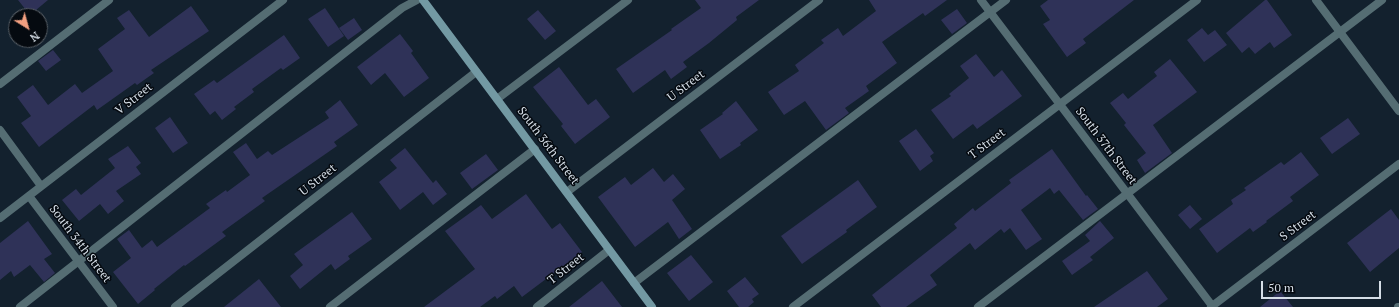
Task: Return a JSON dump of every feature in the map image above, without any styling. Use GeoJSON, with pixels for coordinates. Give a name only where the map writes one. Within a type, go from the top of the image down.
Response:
{"type":"FeatureCollection","features":[{"type":"Feature","properties":{"kind":"main road","name":"South 36th Street"},"geometry":{"type":"LineString","coordinates":[[423,0],[652,307]]}},
{"type":"Feature","properties":{"kind":"street"},"geometry":{"type":"LineString","coordinates":[[0,84],[109,0]]}},
{"type":"Feature","properties":{"kind":"street","name":"V Street"},"geometry":{"type":"LineString","coordinates":[[0,218],[282,0]]}},
{"type":"Feature","properties":{"kind":"street"},"geometry":{"type":"LineString","coordinates":[[20,307],[402,8],[417,0]]}},
{"type":"Feature","properties":{"kind":"street"},"geometry":{"type":"LineString","coordinates":[[497,99],[628,0]]}},
{"type":"Feature","properties":{"kind":"street","name":"U Street"},"geometry":{"type":"LineString","coordinates":[[567,192],[819,0]]}},
{"type":"Feature","properties":{"kind":"street","name":"South 37th Street"},"geometry":{"type":"LineString","coordinates":[[981,0],[1212,307]]}},
{"type":"Feature","properties":{"kind":"street"},"geometry":{"type":"LineString","coordinates":[[634,283],[1006,0]]}},
{"type":"Feature","properties":{"kind":"street","name":"T Street"},"geometry":{"type":"LineString","coordinates":[[793,307],[1197,0]]}},
{"type":"Feature","properties":{"kind":"street"},"geometry":{"type":"LineString","coordinates":[[1316,0],[1399,111]]}},
{"type":"Feature","properties":{"kind":"street"},"geometry":{"type":"LineString","coordinates":[[978,307],[1128,195],[1382,0]]}},
{"type":"Feature","properties":{"kind":"street","name":"U Street"},"geometry":{"type":"LineString","coordinates":[[175,307],[476,72]]}},
{"type":"Feature","properties":{"kind":"street"},"geometry":{"type":"LineString","coordinates":[[0,130],[41,186]]}},
{"type":"Feature","properties":{"kind":"street"},"geometry":{"type":"LineString","coordinates":[[330,307],[534,149]]}},
{"type":"Feature","properties":{"kind":"street","name":"S Street"},"geometry":{"type":"LineString","coordinates":[[1212,307],[1399,164]]}},
{"type":"Feature","properties":{"kind":"street","name":"South 34th Street"},"geometry":{"type":"LineString","coordinates":[[29,196],[112,307]]}},
{"type":"Feature","properties":{"kind":"street","name":"T Street"},"geometry":{"type":"LineString","coordinates":[[537,307],[609,250]]}},
{"type":"Feature","properties":{"kind":"building"},"geometry":{"type":"Polygon","coordinates":[[[18,0],[48,0],[38,8],[24,8],[18,0]]]}},
{"type":"Feature","properties":{"kind":"building"},"geometry":{"type":"Polygon","coordinates":[[[695,0],[759,0],[736,17],[737,20],[709,43],[683,62],[687,67],[671,79],[665,70],[633,93],[616,69],[701,8],[695,0]]]}},
{"type":"Feature","properties":{"kind":"building"},"geometry":{"type":"Polygon","coordinates":[[[869,0],[947,0],[925,16],[923,13],[882,42],[897,63],[866,86],[869,91],[845,108],[849,113],[826,130],[805,101],[784,115],[768,92],[799,71],[795,65],[824,43],[821,40],[838,28],[843,36],[876,11],[869,0]]]}},
{"type":"Feature","properties":{"kind":"building"},"geometry":{"type":"Polygon","coordinates":[[[1048,0],[1134,0],[1083,39],[1086,43],[1067,57],[1043,24],[1050,20],[1040,6],[1048,0]]]}},
{"type":"Feature","properties":{"kind":"building"},"geometry":{"type":"Polygon","coordinates":[[[1265,0],[1267,0],[1292,35],[1274,48],[1270,42],[1255,54],[1249,47],[1242,53],[1226,33],[1265,0]]]}},
{"type":"Feature","properties":{"kind":"building"},"geometry":{"type":"Polygon","coordinates":[[[191,6],[209,31],[151,70],[154,73],[137,85],[135,83],[97,110],[94,105],[39,147],[21,123],[31,116],[17,97],[33,85],[48,105],[75,84],[82,93],[113,71],[98,49],[125,29],[117,18],[129,10],[149,37],[191,6]]]}},
{"type":"Feature","properties":{"kind":"building"},"geometry":{"type":"Polygon","coordinates":[[[325,8],[344,36],[328,47],[308,19],[325,8]]]}},
{"type":"Feature","properties":{"kind":"building"},"geometry":{"type":"Polygon","coordinates":[[[957,9],[967,23],[952,34],[941,20],[957,9]]]}},
{"type":"Feature","properties":{"kind":"building"},"geometry":{"type":"Polygon","coordinates":[[[538,10],[556,31],[545,40],[527,19],[538,10]]]}},
{"type":"Feature","properties":{"kind":"building"},"geometry":{"type":"Polygon","coordinates":[[[354,18],[362,30],[348,40],[339,28],[354,18]]]}},
{"type":"Feature","properties":{"kind":"building"},"geometry":{"type":"Polygon","coordinates":[[[1202,28],[1208,35],[1215,30],[1227,45],[1204,62],[1187,40],[1202,28]]]}},
{"type":"Feature","properties":{"kind":"building"},"geometry":{"type":"Polygon","coordinates":[[[400,34],[413,51],[411,53],[429,78],[404,97],[385,73],[371,85],[357,67],[400,34]]]}},
{"type":"Feature","properties":{"kind":"building"},"geometry":{"type":"Polygon","coordinates":[[[284,35],[300,58],[283,70],[281,68],[252,89],[254,92],[234,107],[236,109],[222,120],[215,111],[210,115],[194,94],[214,80],[217,83],[284,35]]]}},
{"type":"Feature","properties":{"kind":"building"},"geometry":{"type":"Polygon","coordinates":[[[53,50],[61,60],[46,71],[38,61],[53,50]]]}},
{"type":"Feature","properties":{"kind":"building"},"geometry":{"type":"Polygon","coordinates":[[[976,54],[994,77],[1002,70],[1022,96],[977,129],[973,124],[953,139],[931,110],[951,96],[949,94],[969,78],[960,66],[976,54]]]}},
{"type":"Feature","properties":{"kind":"building"},"geometry":{"type":"Polygon","coordinates":[[[1170,59],[1197,92],[1153,125],[1172,153],[1145,173],[1137,160],[1146,153],[1124,125],[1126,123],[1110,103],[1123,93],[1128,99],[1157,76],[1154,72],[1170,59]]]}},
{"type":"Feature","properties":{"kind":"building"},"geometry":{"type":"Polygon","coordinates":[[[559,67],[588,105],[596,99],[610,117],[575,144],[561,126],[563,124],[533,87],[559,67]]]}},
{"type":"Feature","properties":{"kind":"building"},"geometry":{"type":"Polygon","coordinates":[[[340,100],[358,125],[334,142],[337,146],[262,198],[265,201],[222,232],[226,236],[185,266],[184,265],[138,304],[113,272],[131,258],[117,239],[129,230],[142,248],[152,240],[157,247],[210,208],[206,204],[226,190],[227,192],[250,175],[233,152],[246,143],[257,159],[268,151],[272,155],[329,118],[325,112],[340,100]]]}},
{"type":"Feature","properties":{"kind":"building"},"geometry":{"type":"Polygon","coordinates":[[[736,101],[758,130],[740,143],[741,145],[720,159],[700,130],[723,114],[722,113],[736,101]]]}},
{"type":"Feature","properties":{"kind":"building"},"geometry":{"type":"Polygon","coordinates":[[[170,117],[188,143],[173,153],[155,128],[170,117]]]}},
{"type":"Feature","properties":{"kind":"building"},"geometry":{"type":"Polygon","coordinates":[[[1348,118],[1360,134],[1332,154],[1320,138],[1348,118]]]}},
{"type":"Feature","properties":{"kind":"building"},"geometry":{"type":"Polygon","coordinates":[[[916,129],[934,153],[930,156],[933,161],[920,171],[899,141],[916,129]]]}},
{"type":"Feature","properties":{"kind":"building"},"geometry":{"type":"Polygon","coordinates":[[[128,146],[141,163],[136,167],[141,174],[116,191],[124,201],[108,214],[100,204],[79,221],[62,200],[76,189],[81,195],[115,168],[108,159],[128,146]]]}},
{"type":"Feature","properties":{"kind":"building"},"geometry":{"type":"Polygon","coordinates":[[[405,148],[433,183],[436,180],[447,194],[433,205],[423,192],[400,210],[379,182],[397,168],[390,160],[405,148]]]}},
{"type":"Feature","properties":{"kind":"building"},"geometry":{"type":"Polygon","coordinates":[[[1052,149],[1086,196],[1087,195],[1098,209],[1083,220],[1059,190],[1054,194],[1050,188],[1021,210],[1042,239],[1026,250],[1010,228],[1004,233],[1001,229],[975,250],[970,243],[930,275],[937,285],[906,307],[881,307],[872,295],[957,228],[954,224],[973,208],[975,211],[1011,183],[1009,180],[1052,149]]]}},
{"type":"Feature","properties":{"kind":"building"},"geometry":{"type":"Polygon","coordinates":[[[1301,152],[1319,175],[1290,197],[1293,201],[1266,221],[1267,222],[1253,232],[1250,228],[1217,253],[1199,229],[1233,204],[1231,200],[1246,190],[1244,188],[1281,162],[1284,165],[1301,152]]]}},
{"type":"Feature","properties":{"kind":"building"},"geometry":{"type":"Polygon","coordinates":[[[486,154],[498,170],[472,189],[460,173],[486,154]]]}},
{"type":"Feature","properties":{"kind":"building"},"geometry":{"type":"Polygon","coordinates":[[[653,168],[664,182],[673,174],[685,189],[672,200],[692,229],[679,239],[668,222],[635,247],[598,197],[625,177],[631,185],[653,168]]]}},
{"type":"Feature","properties":{"kind":"building"},"geometry":{"type":"Polygon","coordinates":[[[858,180],[877,207],[846,230],[847,232],[802,264],[781,236],[858,180]]]}},
{"type":"Feature","properties":{"kind":"building"},"geometry":{"type":"Polygon","coordinates":[[[526,194],[552,229],[560,223],[582,252],[522,297],[514,286],[497,299],[495,296],[480,307],[424,307],[475,269],[445,231],[481,205],[492,219],[526,194]]]}},
{"type":"Feature","properties":{"kind":"building"},"geometry":{"type":"Polygon","coordinates":[[[1190,205],[1202,219],[1190,229],[1178,215],[1190,205]]]}},
{"type":"Feature","properties":{"kind":"building"},"geometry":{"type":"Polygon","coordinates":[[[1391,209],[1399,220],[1399,248],[1370,272],[1347,243],[1391,209]]]}},
{"type":"Feature","properties":{"kind":"building"},"geometry":{"type":"Polygon","coordinates":[[[352,212],[372,239],[348,256],[350,259],[335,270],[331,264],[300,289],[290,276],[303,265],[294,254],[352,212]]]}},
{"type":"Feature","properties":{"kind":"building"},"geometry":{"type":"Polygon","coordinates":[[[28,221],[52,254],[44,259],[55,273],[44,282],[30,265],[14,277],[11,271],[0,280],[0,243],[28,221]]]}},
{"type":"Feature","properties":{"kind":"building"},"geometry":{"type":"Polygon","coordinates":[[[1100,221],[1114,238],[1090,257],[1093,260],[1072,275],[1062,261],[1090,241],[1085,235],[1100,221]]]}},
{"type":"Feature","properties":{"kind":"building"},"geometry":{"type":"Polygon","coordinates":[[[691,255],[713,282],[689,301],[667,273],[691,255]]]}},
{"type":"Feature","properties":{"kind":"building"},"geometry":{"type":"Polygon","coordinates":[[[1147,271],[1168,299],[1157,307],[1094,307],[1147,271]]]}},
{"type":"Feature","properties":{"kind":"building"},"geometry":{"type":"Polygon","coordinates":[[[745,277],[759,294],[752,299],[754,302],[748,307],[739,307],[727,291],[745,277]]]}},
{"type":"Feature","properties":{"kind":"building"},"geometry":{"type":"Polygon","coordinates":[[[259,279],[281,307],[224,307],[259,279]]]}},
{"type":"Feature","properties":{"kind":"building"},"geometry":{"type":"Polygon","coordinates":[[[602,281],[622,307],[569,307],[602,281]]]}},
{"type":"Feature","properties":{"kind":"building"},"geometry":{"type":"Polygon","coordinates":[[[1280,291],[1293,307],[1260,307],[1280,291]]]}}]}
